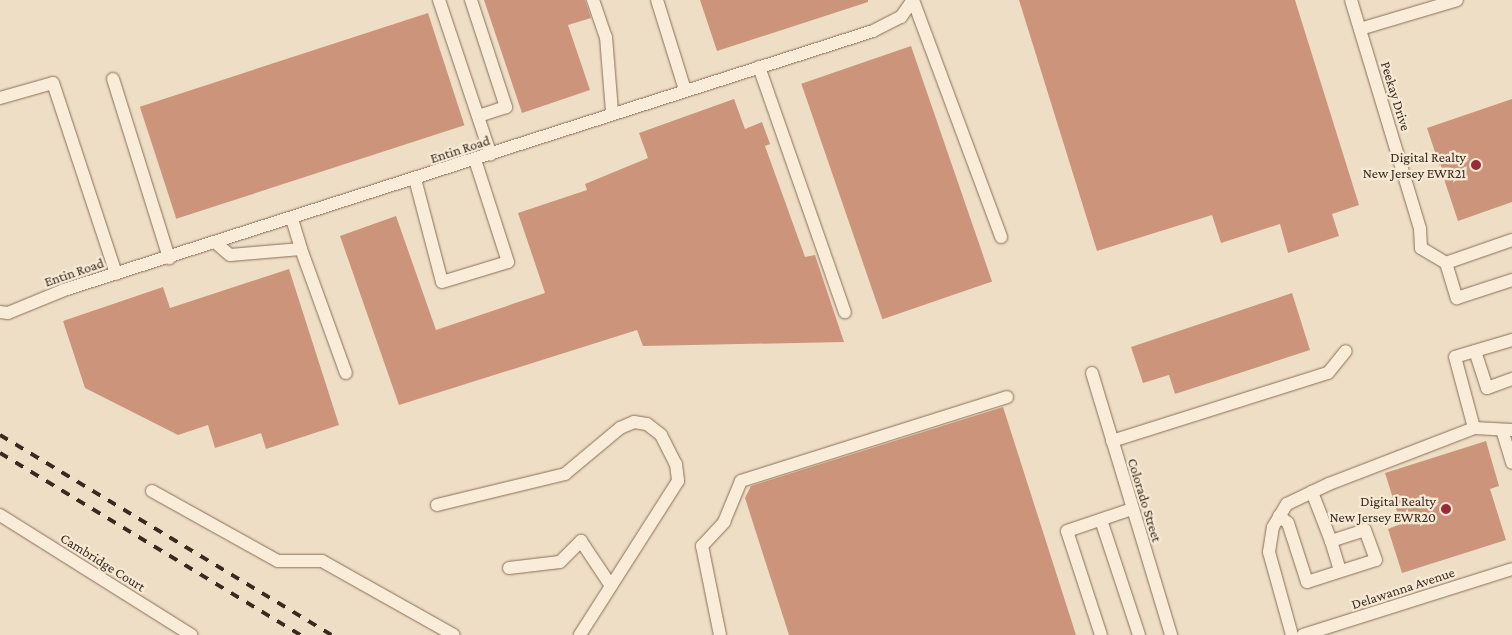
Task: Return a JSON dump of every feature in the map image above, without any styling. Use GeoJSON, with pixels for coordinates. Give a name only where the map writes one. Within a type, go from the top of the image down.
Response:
{"type":"FeatureCollection","features":[{"type":"Feature","properties":{"kind":"street"},"geometry":{"type":"LineString","coordinates":[[439,0],[491,155]]}},
{"type":"Feature","properties":{"kind":"street"},"geometry":{"type":"LineString","coordinates":[[471,0],[506,107],[478,116]]}},
{"type":"Feature","properties":{"kind":"street"},"geometry":{"type":"LineString","coordinates":[[593,0],[606,37],[612,112]]}},
{"type":"Feature","properties":{"kind":"street"},"geometry":{"type":"LineString","coordinates":[[657,0],[685,90]]}},
{"type":"Feature","properties":{"kind":"street"},"geometry":{"type":"LineString","coordinates":[[913,0],[1001,236]]}},
{"type":"Feature","properties":{"kind":"street","name":"Entin Road"},"geometry":{"type":"LineString","coordinates":[[4,312],[116,274],[491,155],[612,112],[873,31],[901,17],[913,0]]}},
{"type":"Feature","properties":{"kind":"street","name":"Peekay Drive"},"geometry":{"type":"LineString","coordinates":[[1351,0],[1420,229],[1421,248],[1446,264]]}},
{"type":"Feature","properties":{"kind":"street"},"geometry":{"type":"LineString","coordinates":[[1360,29],[1457,0]]}},
{"type":"Feature","properties":{"kind":"street"},"geometry":{"type":"LineString","coordinates":[[759,67],[845,312]]}},
{"type":"Feature","properties":{"kind":"street"},"geometry":{"type":"LineString","coordinates":[[113,79],[169,258]]}},
{"type":"Feature","properties":{"kind":"street"},"geometry":{"type":"LineString","coordinates":[[0,98],[53,83],[116,274]]}},
{"type":"Feature","properties":{"kind":"street"},"geometry":{"type":"LineString","coordinates":[[415,179],[442,282],[508,262],[475,160]]}},
{"type":"Feature","properties":{"kind":"street"},"geometry":{"type":"LineString","coordinates":[[292,219],[346,373]]}},
{"type":"Feature","properties":{"kind":"street"},"geometry":{"type":"LineString","coordinates":[[1512,240],[1446,264],[1457,298],[1512,280]]}},
{"type":"Feature","properties":{"kind":"street"},"geometry":{"type":"LineString","coordinates":[[216,243],[230,255],[301,249]]}},
{"type":"Feature","properties":{"kind":"street"},"geometry":{"type":"LineString","coordinates":[[1474,428],[1455,357],[1512,340]]}},
{"type":"Feature","properties":{"kind":"street"},"geometry":{"type":"LineString","coordinates":[[1112,441],[1328,373],[1346,351]]}},
{"type":"Feature","properties":{"kind":"street"},"geometry":{"type":"LineString","coordinates":[[1475,351],[1487,388],[1512,379]]}},
{"type":"Feature","properties":{"kind":"street","name":"Colorado Street"},"geometry":{"type":"LineString","coordinates":[[1092,373],[1171,635]]}},
{"type":"Feature","properties":{"kind":"street"},"geometry":{"type":"LineString","coordinates":[[720,635],[702,546],[724,522],[742,481],[1007,396]]}},
{"type":"Feature","properties":{"kind":"street"},"geometry":{"type":"LineString","coordinates":[[437,505],[565,474],[620,428],[634,422],[647,424],[670,449],[678,481],[580,635]]}},
{"type":"Feature","properties":{"kind":"street"},"geometry":{"type":"LineString","coordinates":[[1292,635],[1270,552],[1273,527],[1287,504],[1312,492],[1474,428],[1507,432],[1512,463]]}},
{"type":"Feature","properties":{"kind":"street"},"geometry":{"type":"LineString","coordinates":[[152,491],[278,561],[322,561],[454,635]]}},
{"type":"Feature","properties":{"kind":"street"},"geometry":{"type":"LineString","coordinates":[[1312,492],[1331,541],[1340,571]]}},
{"type":"Feature","properties":{"kind":"street"},"geometry":{"type":"LineString","coordinates":[[1101,635],[1067,531],[1132,509]]}},
{"type":"Feature","properties":{"kind":"street","name":"Cambridge Court"},"geometry":{"type":"LineString","coordinates":[[0,516],[191,635]]}},
{"type":"Feature","properties":{"kind":"street"},"geometry":{"type":"LineString","coordinates":[[1279,516],[1288,523],[1307,582],[1376,560],[1365,530],[1331,541]]}},
{"type":"Feature","properties":{"kind":"street"},"geometry":{"type":"LineString","coordinates":[[1101,520],[1139,635]]}},
{"type":"Feature","properties":{"kind":"street"},"geometry":{"type":"LineString","coordinates":[[509,568],[560,562],[581,541],[611,586]]}},
{"type":"Feature","properties":{"kind":"street","name":"Delawanna Avenue"},"geometry":{"type":"LineString","coordinates":[[1303,635],[1512,569]]}},
{"type":"Feature","properties":{"kind":"building"},"geometry":{"type":"Polygon","coordinates":[[[484,0],[585,0],[591,18],[568,25],[590,90],[522,113],[484,0]]]}},
{"type":"Feature","properties":{"kind":"building"},"geometry":{"type":"Polygon","coordinates":[[[700,0],[868,0],[868,2],[717,51],[700,0]]]}},
{"type":"Feature","properties":{"kind":"building"},"geometry":{"type":"Polygon","coordinates":[[[1019,0],[1295,0],[1359,205],[1332,214],[1339,236],[1288,253],[1280,224],[1221,243],[1212,215],[1097,251],[1019,0]]]}},
{"type":"Feature","properties":{"kind":"building"},"geometry":{"type":"Polygon","coordinates":[[[428,13],[464,125],[176,219],[140,107],[428,13]]]}},
{"type":"Feature","properties":{"kind":"building"},"geometry":{"type":"Polygon","coordinates":[[[911,46],[992,281],[882,319],[801,84],[911,46]]]}},
{"type":"Feature","properties":{"kind":"building"},"geometry":{"type":"Polygon","coordinates":[[[734,99],[745,129],[762,122],[770,144],[765,146],[805,257],[815,255],[844,342],[643,346],[637,330],[399,405],[340,236],[396,216],[436,330],[545,293],[518,213],[587,190],[585,184],[648,158],[639,133],[734,99]]]}},
{"type":"Feature","properties":{"kind":"building","name":"Digital Realty New Jersey EWR21"},"geometry":{"type":"Polygon","coordinates":[[[1512,99],[1512,202],[1458,221],[1427,128],[1512,99]]]}},
{"type":"Feature","properties":{"kind":"building"},"geometry":{"type":"Polygon","coordinates":[[[289,269],[339,425],[266,449],[261,433],[215,448],[208,425],[178,435],[85,388],[63,321],[163,287],[170,308],[289,269]]]}},
{"type":"Feature","properties":{"kind":"building"},"geometry":{"type":"Polygon","coordinates":[[[1292,293],[1310,350],[1175,394],[1169,375],[1143,383],[1131,347],[1292,293]]]}},
{"type":"Feature","properties":{"kind":"building"},"geometry":{"type":"Polygon","coordinates":[[[1003,407],[1076,635],[789,635],[745,498],[751,486],[1003,407]]]}},
{"type":"Feature","properties":{"kind":"building","name":"Digital Realty New Jersey EWR20"},"geometry":{"type":"Polygon","coordinates":[[[1486,441],[1499,486],[1490,489],[1506,540],[1402,573],[1388,529],[1401,524],[1385,473],[1486,441]]]}},
{"type":"Feature","properties":{"kind":"railway"},"geometry":{"type":"LineString","coordinates":[[0,435],[331,635]]}},
{"type":"Feature","properties":{"kind":"railway"},"geometry":{"type":"LineString","coordinates":[[0,453],[301,635]]}},
{"type":"Feature","properties":{"kind":"place","name":"Digital Realty New Jersey EWR21"},"geometry":{"type":"Point","coordinates":[1476,165]}},
{"type":"Feature","properties":{"kind":"place","name":"Digital Realty New Jersey EWR20"},"geometry":{"type":"Point","coordinates":[1446,509]}}]}
